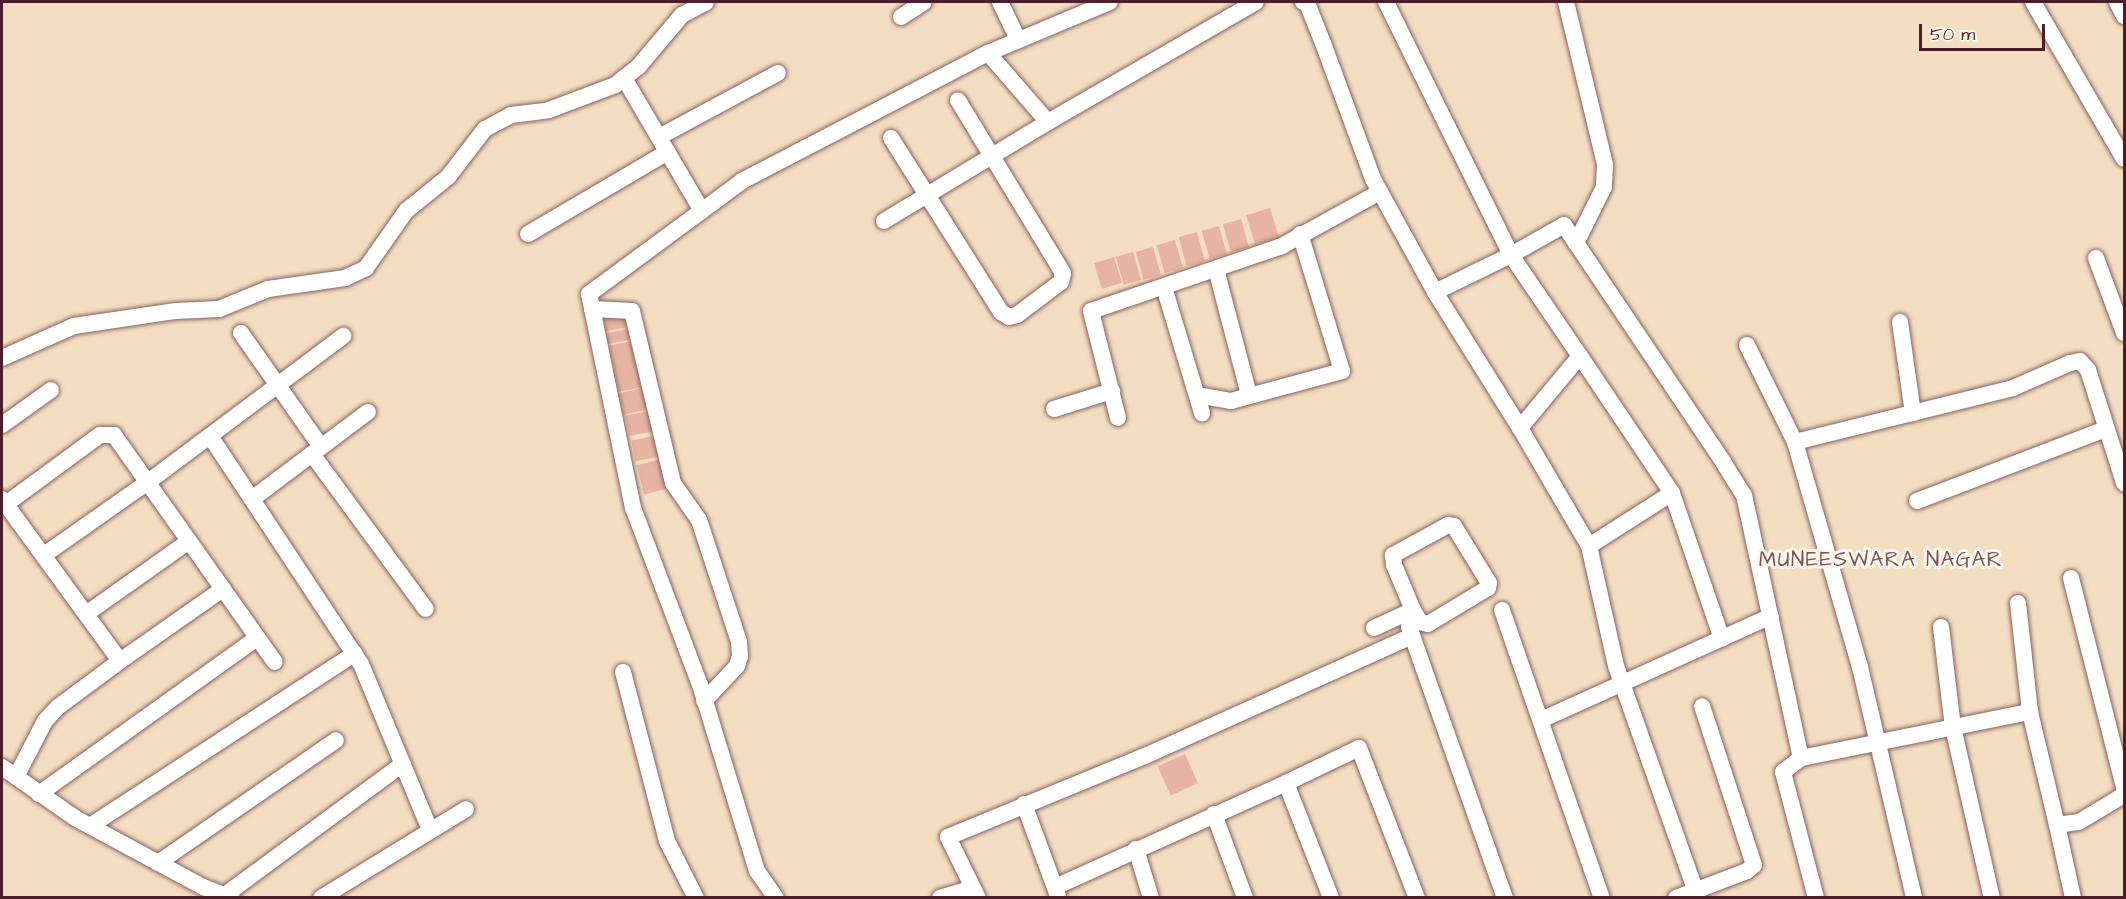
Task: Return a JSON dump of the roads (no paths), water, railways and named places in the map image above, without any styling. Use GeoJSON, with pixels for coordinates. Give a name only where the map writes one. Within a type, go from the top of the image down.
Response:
{"type":"FeatureCollection","features":[{"type":"Feature","properties":{"kind":"street"},"geometry":{"type":"LineString","coordinates":[[2,358],[74,326],[176,311],[219,309],[268,289],[345,278],[366,268],[406,211],[448,177],[485,129],[511,115],[549,110],[615,85],[639,66],[682,15],[705,2]]}},
{"type":"Feature","properties":{"kind":"street"},"geometry":{"type":"LineString","coordinates":[[901,17],[924,2]]}},
{"type":"Feature","properties":{"kind":"street"},"geometry":{"type":"LineString","coordinates":[[1000,2],[1018,39]]}},
{"type":"Feature","properties":{"kind":"street"},"geometry":{"type":"LineString","coordinates":[[776,897],[757,871],[704,701],[633,508],[589,294],[742,181],[988,53],[1110,2]]}},
{"type":"Feature","properties":{"kind":"street"},"geometry":{"type":"LineString","coordinates":[[884,221],[1048,122],[1256,2]]}},
{"type":"Feature","properties":{"kind":"street"},"geometry":{"type":"LineString","coordinates":[[1303,2],[1307,3],[1380,192],[1435,292],[1520,428],[1589,546],[1622,684],[1697,894]]}},
{"type":"Feature","properties":{"kind":"street"},"geometry":{"type":"LineString","coordinates":[[1386,2],[1511,255],[1672,493],[1722,639]]}},
{"type":"Feature","properties":{"kind":"street"},"geometry":{"type":"LineString","coordinates":[[1566,2],[1605,165],[1604,187],[1576,243]]}},
{"type":"Feature","properties":{"kind":"street"},"geometry":{"type":"LineString","coordinates":[[2033,2],[2124,159]]}},
{"type":"Feature","properties":{"kind":"street"},"geometry":{"type":"LineString","coordinates":[[2117,2],[2124,16]]}},
{"type":"Feature","properties":{"kind":"street"},"geometry":{"type":"LineString","coordinates":[[988,53],[1048,122]]}},
{"type":"Feature","properties":{"kind":"street"},"geometry":{"type":"LineString","coordinates":[[659,137],[778,73]]}},
{"type":"Feature","properties":{"kind":"street"},"geometry":{"type":"LineString","coordinates":[[624,78],[702,211]]}},
{"type":"Feature","properties":{"kind":"street"},"geometry":{"type":"LineString","coordinates":[[891,138],[1001,312],[1009,317],[1017,315],[1061,282],[1064,276],[958,100]]}},
{"type":"Feature","properties":{"kind":"street"},"geometry":{"type":"LineString","coordinates":[[528,234],[668,152]]}},
{"type":"Feature","properties":{"kind":"street"},"geometry":{"type":"LineString","coordinates":[[1118,418],[1091,311],[1282,246],[1300,234],[1380,192]]}},
{"type":"Feature","properties":{"kind":"street"},"geometry":{"type":"LineString","coordinates":[[1435,292],[1511,255],[1564,225],[1744,495],[1801,758]]}},
{"type":"Feature","properties":{"kind":"street"},"geometry":{"type":"LineString","coordinates":[[1197,395],[1232,401],[1342,370],[1300,234]]}},
{"type":"Feature","properties":{"kind":"street"},"geometry":{"type":"LineString","coordinates":[[2096,258],[2124,333]]}},
{"type":"Feature","properties":{"kind":"street"},"geometry":{"type":"LineString","coordinates":[[1216,270],[1249,395]]}},
{"type":"Feature","properties":{"kind":"street"},"geometry":{"type":"LineString","coordinates":[[1164,287],[1202,413]]}},
{"type":"Feature","properties":{"kind":"street"},"geometry":{"type":"LineString","coordinates":[[592,309],[632,311],[673,483],[678,495],[699,520],[739,642],[740,656],[737,666],[704,701]]}},
{"type":"Feature","properties":{"kind":"street"},"geometry":{"type":"LineString","coordinates":[[1900,322],[1913,413]]}},
{"type":"Feature","properties":{"kind":"street"},"geometry":{"type":"LineString","coordinates":[[241,333],[278,385],[317,450],[426,609]]}},
{"type":"Feature","properties":{"kind":"street"},"geometry":{"type":"LineString","coordinates":[[44,555],[148,482],[343,336]]}},
{"type":"Feature","properties":{"kind":"street"},"geometry":{"type":"LineString","coordinates":[[1747,345],[1796,442],[1860,668],[1914,897]]}},
{"type":"Feature","properties":{"kind":"street"},"geometry":{"type":"LineString","coordinates":[[1520,428],[1580,356]]}},
{"type":"Feature","properties":{"kind":"street"},"geometry":{"type":"LineString","coordinates":[[1796,442],[2013,388],[2070,363],[2080,362],[2088,370],[2124,483]]}},
{"type":"Feature","properties":{"kind":"street"},"geometry":{"type":"LineString","coordinates":[[2,425],[51,390]]}},
{"type":"Feature","properties":{"kind":"street"},"geometry":{"type":"LineString","coordinates":[[1054,409],[1112,392]]}},
{"type":"Feature","properties":{"kind":"street"},"geometry":{"type":"LineString","coordinates":[[252,499],[368,412]]}},
{"type":"Feature","properties":{"kind":"street"},"geometry":{"type":"LineString","coordinates":[[1917,501],[2106,429]]}},
{"type":"Feature","properties":{"kind":"street"},"geometry":{"type":"LineString","coordinates":[[120,661],[4,502],[100,435],[109,433],[120,440],[275,662]]}},
{"type":"Feature","properties":{"kind":"street"},"geometry":{"type":"LineString","coordinates":[[210,436],[355,653],[430,830]]}},
{"type":"Feature","properties":{"kind":"street"},"geometry":{"type":"LineString","coordinates":[[1589,546],[1672,493]]}},
{"type":"Feature","properties":{"kind":"street"},"geometry":{"type":"LineString","coordinates":[[1408,612],[1420,622],[1428,624],[1489,586],[1454,526],[1448,525],[1393,555],[1394,565],[1408,612],[1412,636],[1505,897]]}},
{"type":"Feature","properties":{"kind":"street"},"geometry":{"type":"LineString","coordinates":[[86,614],[189,541]]}},
{"type":"Feature","properties":{"kind":"street"},"geometry":{"type":"LineString","coordinates":[[2071,578],[2124,781]]}},
{"type":"Feature","properties":{"kind":"street"},"geometry":{"type":"LineString","coordinates":[[16,777],[45,721],[58,707],[223,590]]}},
{"type":"Feature","properties":{"kind":"street"},"geometry":{"type":"LineString","coordinates":[[2018,603],[2030,712],[2073,897]]}},
{"type":"Feature","properties":{"kind":"street"},"geometry":{"type":"LineString","coordinates":[[1502,610],[1602,897]]}},
{"type":"Feature","properties":{"kind":"street"},"geometry":{"type":"LineString","coordinates":[[1374,628],[1408,612]]}},
{"type":"Feature","properties":{"kind":"street"},"geometry":{"type":"LineString","coordinates":[[1541,720],[1771,616]]}},
{"type":"Feature","properties":{"kind":"street"},"geometry":{"type":"LineString","coordinates":[[1941,627],[1953,727],[1992,897]]}},
{"type":"Feature","properties":{"kind":"street"},"geometry":{"type":"LineString","coordinates":[[940,897],[975,893],[948,837],[1145,756],[1412,636]]}},
{"type":"Feature","properties":{"kind":"street"},"geometry":{"type":"LineString","coordinates":[[39,794],[257,638]]}},
{"type":"Feature","properties":{"kind":"street"},"geometry":{"type":"LineString","coordinates":[[90,826],[355,653]]}},
{"type":"Feature","properties":{"kind":"street"},"geometry":{"type":"LineString","coordinates":[[623,672],[667,841],[696,897]]}},
{"type":"Feature","properties":{"kind":"street"},"geometry":{"type":"LineString","coordinates":[[1676,897],[1697,894],[1747,871],[1754,865],[1702,706]]}},
{"type":"Feature","properties":{"kind":"street"},"geometry":{"type":"LineString","coordinates":[[1816,897],[1783,772],[1801,758],[2030,712]]}},
{"type":"Feature","properties":{"kind":"street"},"geometry":{"type":"LineString","coordinates":[[158,863],[336,740]]}},
{"type":"Feature","properties":{"kind":"street"},"geometry":{"type":"LineString","coordinates":[[1024,804],[1057,892],[1137,849],[1359,748],[1417,897]]}},
{"type":"Feature","properties":{"kind":"street"},"geometry":{"type":"LineString","coordinates":[[2,767],[39,794],[90,826],[203,887],[228,896],[403,764]]}},
{"type":"Feature","properties":{"kind":"street"},"geometry":{"type":"LineString","coordinates":[[1286,783],[1331,897]]}},
{"type":"Feature","properties":{"kind":"street"},"geometry":{"type":"LineString","coordinates":[[2057,825],[2079,822],[2124,795]]}},
{"type":"Feature","properties":{"kind":"street"},"geometry":{"type":"LineString","coordinates":[[321,897],[466,809]]}},
{"type":"Feature","properties":{"kind":"street"},"geometry":{"type":"LineString","coordinates":[[1214,814],[1245,897]]}},
{"type":"Feature","properties":{"kind":"street"},"geometry":{"type":"LineString","coordinates":[[1137,849],[1151,897]]}},
{"type":"Feature","properties":{"kind":"district","name":"MUNEESWARA NAGAR"},"geometry":{"type":"Point","coordinates":[1881,560]}}]}
